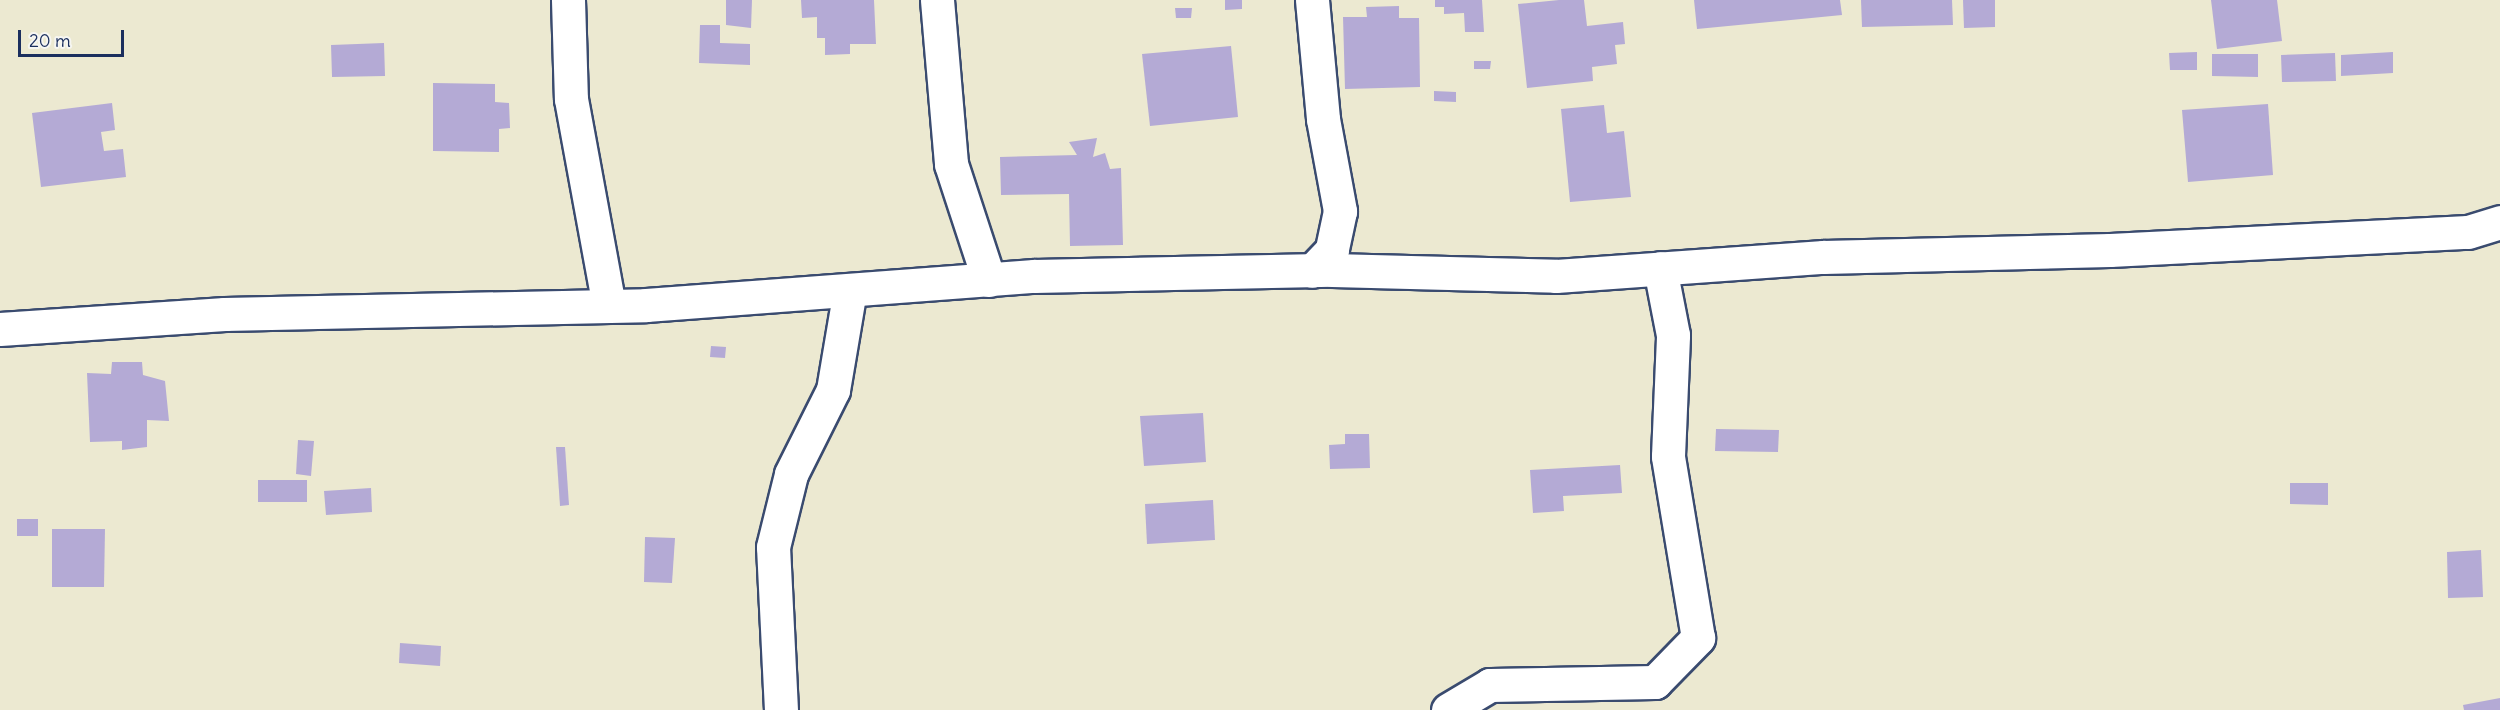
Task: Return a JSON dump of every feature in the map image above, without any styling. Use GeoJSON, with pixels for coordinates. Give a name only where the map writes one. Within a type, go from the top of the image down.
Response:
{"type":"FeatureCollection","features":[{"type":"Feature","properties":{"kind":"street"},"geometry":{"type":"LineString","coordinates":[[568,0],[571,99],[609,306]]}},
{"type":"Feature","properties":{"kind":"street"},"geometry":{"type":"LineString","coordinates":[[937,0],[951,164],[989,280]]}},
{"type":"Feature","properties":{"kind":"street"},"geometry":{"type":"LineString","coordinates":[[1312,0],[1323,119],[1340,211],[1332,250],[1312,271]]}},
{"type":"Feature","properties":{"kind":"street"},"geometry":{"type":"LineString","coordinates":[[0,329],[224,314],[609,306],[1034,276],[1312,271],[1556,276],[1822,257],[2110,250],[2468,232],[2500,222]]}},
{"type":"Feature","properties":{"kind":"street"},"geometry":{"type":"LineString","coordinates":[[1448,710],[1490,685],[1655,682],[1698,638],[1668,456],[1673,335],[1660,268]]}},
{"type":"Feature","properties":{"kind":"street"},"geometry":{"type":"LineString","coordinates":[[781,710],[773,547],[791,474],[833,390],[850,290]]}},
{"type":"Feature","properties":{"kind":"building"},"geometry":{"type":"Polygon","coordinates":[[[726,0],[752,0],[751,28],[726,25],[726,0]]]}},
{"type":"Feature","properties":{"kind":"building"},"geometry":{"type":"Polygon","coordinates":[[[801,0],[874,0],[876,44],[850,44],[850,54],[825,55],[825,38],[817,38],[817,17],[802,18],[801,0]]]}},
{"type":"Feature","properties":{"kind":"building"},"geometry":{"type":"Polygon","coordinates":[[[1225,0],[1242,0],[1242,9],[1225,10],[1225,0]]]}},
{"type":"Feature","properties":{"kind":"building"},"geometry":{"type":"Polygon","coordinates":[[[1435,0],[1482,0],[1484,32],[1465,32],[1464,13],[1444,14],[1444,7],[1435,7],[1435,0]]]}},
{"type":"Feature","properties":{"kind":"building"},"geometry":{"type":"Polygon","coordinates":[[[1584,0],[1587,26],[1623,22],[1625,44],[1615,45],[1617,64],[1592,67],[1593,81],[1527,88],[1518,4],[1584,0]]]}},
{"type":"Feature","properties":{"kind":"building"},"geometry":{"type":"Polygon","coordinates":[[[1694,0],[1840,0],[1842,15],[1697,29],[1694,0]]]}},
{"type":"Feature","properties":{"kind":"building"},"geometry":{"type":"Polygon","coordinates":[[[1861,0],[1952,0],[1953,25],[1862,27],[1861,0]]]}},
{"type":"Feature","properties":{"kind":"building"},"geometry":{"type":"Polygon","coordinates":[[[1963,0],[1995,0],[1995,27],[1964,28],[1963,0]]]}},
{"type":"Feature","properties":{"kind":"building"},"geometry":{"type":"Polygon","coordinates":[[[2211,0],[2277,0],[2282,41],[2217,49],[2211,0]]]}},
{"type":"Feature","properties":{"kind":"building"},"geometry":{"type":"Polygon","coordinates":[[[1399,6],[1399,18],[1419,18],[1420,87],[1345,89],[1343,17],[1367,17],[1366,7],[1399,6]]]}},
{"type":"Feature","properties":{"kind":"building"},"geometry":{"type":"Polygon","coordinates":[[[1175,8],[1192,8],[1191,18],[1176,18],[1175,8]]]}},
{"type":"Feature","properties":{"kind":"building"},"geometry":{"type":"Polygon","coordinates":[[[700,25],[720,25],[720,43],[750,44],[750,65],[699,63],[700,25]]]}},
{"type":"Feature","properties":{"kind":"building"},"geometry":{"type":"Polygon","coordinates":[[[384,43],[385,76],[332,77],[331,45],[384,43]]]}},
{"type":"Feature","properties":{"kind":"building"},"geometry":{"type":"Polygon","coordinates":[[[1231,46],[1238,117],[1150,126],[1142,54],[1231,46]]]}},
{"type":"Feature","properties":{"kind":"building"},"geometry":{"type":"Polygon","coordinates":[[[2197,52],[2197,70],[2170,70],[2169,53],[2197,52]]]}},
{"type":"Feature","properties":{"kind":"building"},"geometry":{"type":"Polygon","coordinates":[[[2393,52],[2393,73],[2341,76],[2341,55],[2393,52]]]}},
{"type":"Feature","properties":{"kind":"building"},"geometry":{"type":"Polygon","coordinates":[[[2335,53],[2336,81],[2282,82],[2281,55],[2335,53]]]}},
{"type":"Feature","properties":{"kind":"building"},"geometry":{"type":"Polygon","coordinates":[[[2212,54],[2258,54],[2258,77],[2212,76],[2212,54]]]}},
{"type":"Feature","properties":{"kind":"building"},"geometry":{"type":"Polygon","coordinates":[[[1474,61],[1491,61],[1490,69],[1474,69],[1474,61]]]}},
{"type":"Feature","properties":{"kind":"building"},"geometry":{"type":"Polygon","coordinates":[[[433,83],[495,84],[495,102],[509,103],[510,128],[499,129],[499,152],[433,151],[433,83]]]}},
{"type":"Feature","properties":{"kind":"building"},"geometry":{"type":"Polygon","coordinates":[[[1434,91],[1456,92],[1456,102],[1434,101],[1434,91]]]}},
{"type":"Feature","properties":{"kind":"building"},"geometry":{"type":"Polygon","coordinates":[[[112,103],[115,130],[101,132],[104,151],[123,149],[126,177],[41,187],[32,113],[112,103]]]}},
{"type":"Feature","properties":{"kind":"building"},"geometry":{"type":"Polygon","coordinates":[[[2268,104],[2273,175],[2188,182],[2182,110],[2268,104]]]}},
{"type":"Feature","properties":{"kind":"building"},"geometry":{"type":"Polygon","coordinates":[[[1604,105],[1607,133],[1624,131],[1631,197],[1570,202],[1561,109],[1604,105]]]}},
{"type":"Feature","properties":{"kind":"building"},"geometry":{"type":"Polygon","coordinates":[[[1097,138],[1093,157],[1105,153],[1110,169],[1121,168],[1123,245],[1070,246],[1069,194],[1001,195],[1000,157],[1077,155],[1069,142],[1097,138]]]}},
{"type":"Feature","properties":{"kind":"building"},"geometry":{"type":"Polygon","coordinates":[[[711,346],[726,347],[725,358],[710,357],[711,346]]]}},
{"type":"Feature","properties":{"kind":"building"},"geometry":{"type":"Polygon","coordinates":[[[112,362],[142,362],[143,375],[165,381],[169,421],[147,420],[147,447],[122,450],[122,441],[90,442],[87,373],[111,374],[112,362]]]}},
{"type":"Feature","properties":{"kind":"building"},"geometry":{"type":"Polygon","coordinates":[[[1203,413],[1206,462],[1144,466],[1140,416],[1203,413]]]}},
{"type":"Feature","properties":{"kind":"building"},"geometry":{"type":"Polygon","coordinates":[[[1716,429],[1779,430],[1778,452],[1715,451],[1716,429]]]}},
{"type":"Feature","properties":{"kind":"building"},"geometry":{"type":"Polygon","coordinates":[[[1345,434],[1369,434],[1370,468],[1330,469],[1329,445],[1345,444],[1345,434]]]}},
{"type":"Feature","properties":{"kind":"building"},"geometry":{"type":"Polygon","coordinates":[[[298,440],[314,441],[311,476],[296,474],[298,440]]]}},
{"type":"Feature","properties":{"kind":"building"},"geometry":{"type":"Polygon","coordinates":[[[556,447],[565,447],[569,505],[560,506],[556,447]]]}},
{"type":"Feature","properties":{"kind":"building"},"geometry":{"type":"Polygon","coordinates":[[[1620,465],[1622,493],[1563,496],[1564,511],[1533,513],[1530,470],[1620,465]]]}},
{"type":"Feature","properties":{"kind":"building"},"geometry":{"type":"Polygon","coordinates":[[[258,480],[307,480],[307,502],[258,502],[258,480]]]}},
{"type":"Feature","properties":{"kind":"building"},"geometry":{"type":"Polygon","coordinates":[[[2290,483],[2328,483],[2328,505],[2290,504],[2290,483]]]}},
{"type":"Feature","properties":{"kind":"building"},"geometry":{"type":"Polygon","coordinates":[[[371,488],[372,512],[326,515],[324,491],[371,488]]]}},
{"type":"Feature","properties":{"kind":"building"},"geometry":{"type":"Polygon","coordinates":[[[1213,500],[1215,540],[1147,544],[1145,504],[1213,500]]]}},
{"type":"Feature","properties":{"kind":"building"},"geometry":{"type":"Polygon","coordinates":[[[17,519],[38,519],[38,536],[17,536],[17,519]]]}},
{"type":"Feature","properties":{"kind":"building"},"geometry":{"type":"Polygon","coordinates":[[[52,529],[105,529],[104,587],[52,587],[52,529]]]}},
{"type":"Feature","properties":{"kind":"building"},"geometry":{"type":"Polygon","coordinates":[[[645,537],[675,538],[672,583],[644,582],[645,537]]]}},
{"type":"Feature","properties":{"kind":"building"},"geometry":{"type":"Polygon","coordinates":[[[2481,550],[2483,597],[2448,598],[2447,552],[2481,550]]]}},
{"type":"Feature","properties":{"kind":"building"},"geometry":{"type":"Polygon","coordinates":[[[400,643],[441,646],[440,666],[399,663],[400,643]]]}},
{"type":"Feature","properties":{"kind":"building"},"geometry":{"type":"Polygon","coordinates":[[[2500,698],[2500,710],[2464,710],[2463,705],[2500,698]]]}}]}
